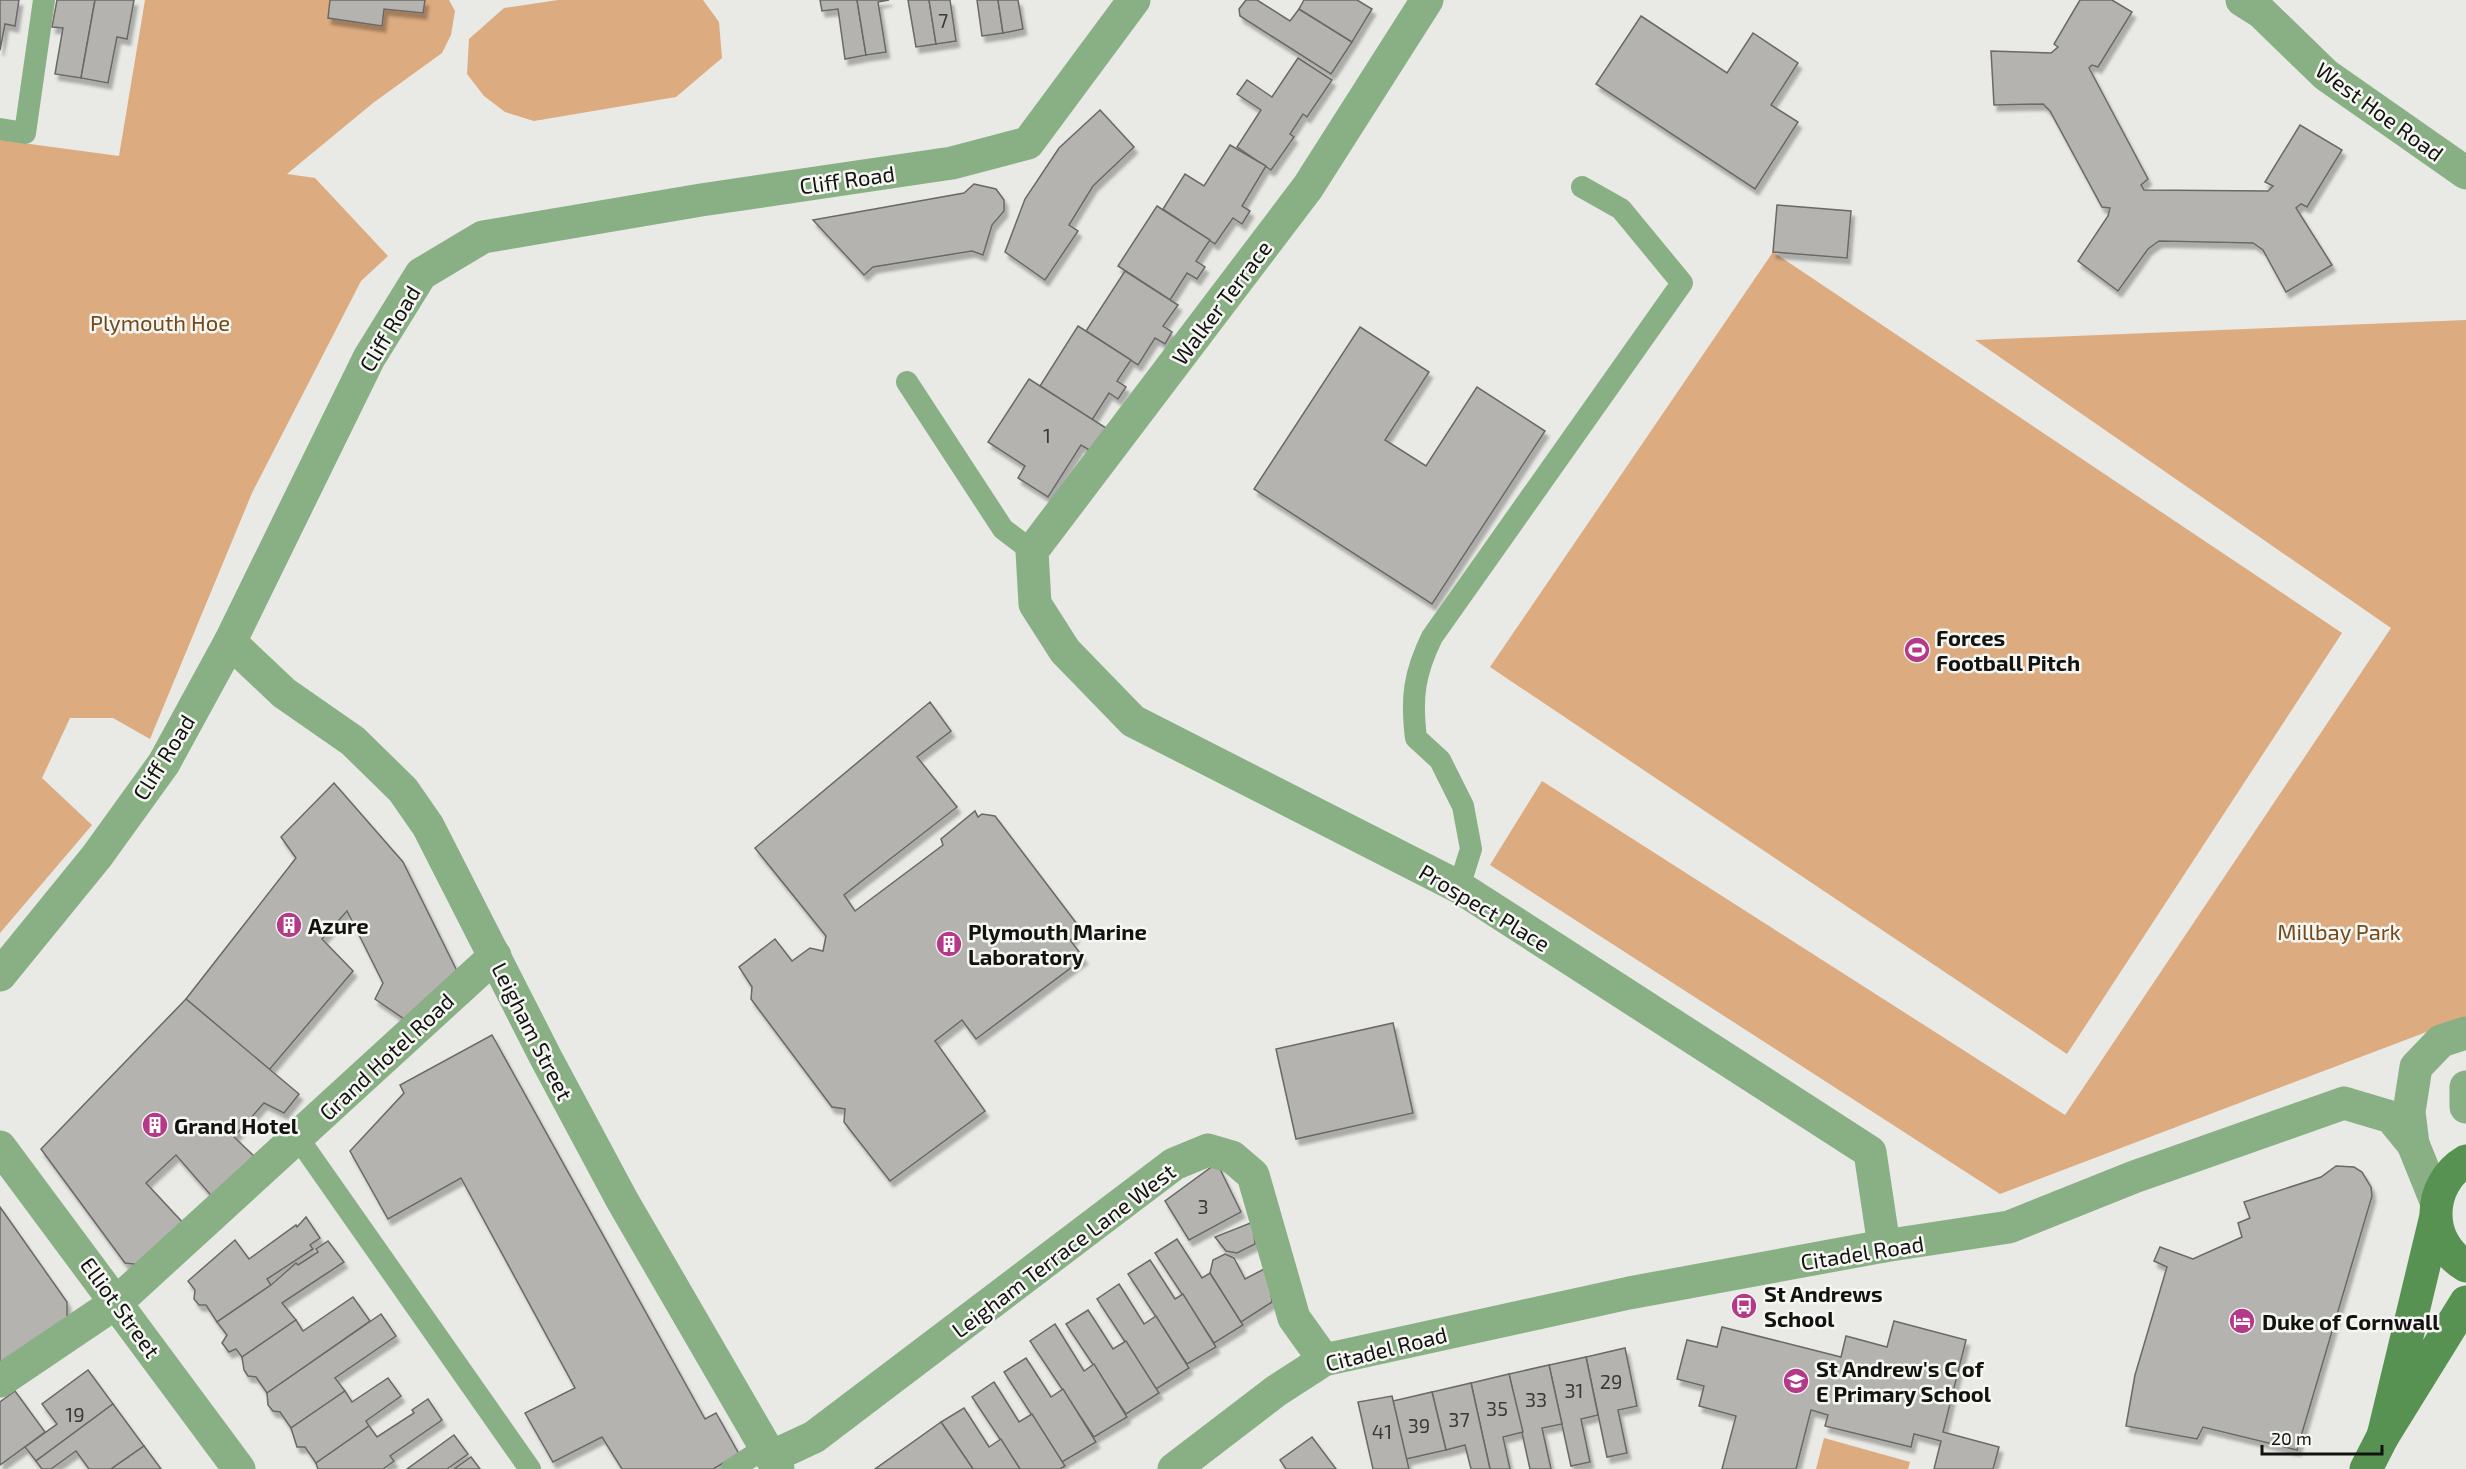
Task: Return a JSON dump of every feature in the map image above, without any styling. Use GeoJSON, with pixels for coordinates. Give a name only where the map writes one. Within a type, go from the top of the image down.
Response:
{"type":"FeatureCollection","features":[{"type":"Feature","properties":{"kind":"main road"},"geometry":{"type":"LineString","coordinates":[[2383,1436],[2443,1182],[2456,1167],[2466,1161]]}},
{"type":"Feature","properties":{"kind":"main road"},"geometry":{"type":"LineString","coordinates":[[2435,1210],[2446,1248],[2466,1266]]}},
{"type":"Feature","properties":{"kind":"main road"},"geometry":{"type":"LineString","coordinates":[[2366,1469],[2383,1436],[2466,1302]]}},
{"type":"Feature","properties":{"kind":"street","name":"Cliff Road"},"geometry":{"type":"LineString","coordinates":[[0,975],[97,856],[164,763],[230,642],[369,358],[421,274],[483,237],[701,200],[952,163],[1028,143],[1134,0]]}},
{"type":"Feature","properties":{"kind":"street","name":"Walker Terrace"},"geometry":{"type":"LineString","coordinates":[[1032,551],[1308,187],[1426,0]]}},
{"type":"Feature","properties":{"kind":"street","name":"West Hoe Road"},"geometry":{"type":"LineString","coordinates":[[2241,0],[2261,12],[2326,75],[2466,173]]}},
{"type":"Feature","properties":{"kind":"street","name":"Prospect Place"},"geometry":{"type":"LineString","coordinates":[[1032,551],[1035,604],[1065,651],[1133,722],[1459,887],[1870,1152],[1884,1246]]}},
{"type":"Feature","properties":{"kind":"street","name":"Leigham Street"},"geometry":{"type":"LineString","coordinates":[[230,642],[284,693],[353,741],[403,790],[428,826],[622,1200],[771,1458]]}},
{"type":"Feature","properties":{"kind":"street","name":"Grand Hotel Road"},"geometry":{"type":"LineString","coordinates":[[0,1381],[117,1302],[495,956]]}},
{"type":"Feature","properties":{"kind":"street"},"geometry":{"type":"LineString","coordinates":[[2435,1210],[2413,1144],[2409,1112],[2416,1067],[2441,1041],[2466,1033]]}},
{"type":"Feature","properties":{"kind":"street"},"geometry":{"type":"LineString","coordinates":[[2466,1087],[2466,1107]]}},
{"type":"Feature","properties":{"kind":"street","name":"Citadel Road"},"geometry":{"type":"LineString","coordinates":[[1174,1469],[1276,1391],[1324,1360],[1629,1293],[1884,1246],[2009,1227],[2134,1177],[2344,1103],[2391,1117],[2413,1144]]}},
{"type":"Feature","properties":{"kind":"street","name":"Elliot Street"},"geometry":{"type":"LineString","coordinates":[[0,1147],[239,1469]]}},
{"type":"Feature","properties":{"kind":"street","name":"Leigham Terrace Lane West"},"geometry":{"type":"LineString","coordinates":[[771,1458],[814,1437],[1174,1164],[1208,1150],[1232,1157],[1253,1175],[1294,1318],[1324,1360]]}},
{"type":"Feature","properties":{"kind":"lane"},"geometry":{"type":"LineString","coordinates":[[0,129],[25,133],[44,0]]}},
{"type":"Feature","properties":{"kind":"lane"},"geometry":{"type":"LineString","coordinates":[[1459,887],[1471,849],[1463,806],[1440,760],[1416,738],[1412,707],[1418,665],[1432,637],[1682,283],[1621,209],[1582,188]]}},
{"type":"Feature","properties":{"kind":"lane"},"geometry":{"type":"LineString","coordinates":[[907,382],[1003,529],[1032,551]]}},
{"type":"Feature","properties":{"kind":"lane"},"geometry":{"type":"LineString","coordinates":[[298,1138],[530,1469]]}},
{"type":"Feature","properties":{"kind":"lane"},"geometry":{"type":"LineString","coordinates":[[732,1469],[771,1458]]}},
{"type":"Feature","properties":{"kind":"green space","name":"Plymouth Hoe"},"geometry":{"type":"Polygon","coordinates":[[[145,0],[449,0],[455,11],[451,35],[442,53],[373,103],[287,174],[315,178],[388,256],[361,281],[252,493],[150,739],[113,718],[70,718],[42,778],[92,825],[0,933],[0,140],[119,156],[145,0]]]}},
{"type":"Feature","properties":{"kind":"green space"},"geometry":{"type":"Polygon","coordinates":[[[558,0],[703,0],[719,22],[722,58],[676,97],[534,121],[505,112],[484,96],[467,74],[469,39],[504,8],[558,0]]]}},
{"type":"Feature","properties":{"kind":"green space","name":"Forces Football Pitch"},"geometry":{"type":"Polygon","coordinates":[[[1773,252],[2342,633],[2067,1054],[1490,667],[1773,252]]]}},
{"type":"Feature","properties":{"kind":"green space","name":"Millbay Park"},"geometry":{"type":"Polygon","coordinates":[[[2466,320],[2466,1017],[2000,1194],[1490,865],[1542,781],[2065,1115],[2391,628],[1975,340],[2466,320]]]}},
{"type":"Feature","properties":{"kind":"green space"},"geometry":{"type":"Polygon","coordinates":[[[1824,1438],[1910,1462],[1908,1469],[1816,1469],[1824,1438]]]}},
{"type":"Feature","properties":{"kind":"building"},"geometry":{"type":"Polygon","coordinates":[[[0,0],[19,0],[15,26],[5,24],[0,50],[0,0]]]}},
{"type":"Feature","properties":{"kind":"building"},"geometry":{"type":"Polygon","coordinates":[[[57,0],[95,0],[81,78],[55,74],[63,28],[52,27],[57,0]]]}},
{"type":"Feature","properties":{"kind":"building"},"geometry":{"type":"Polygon","coordinates":[[[95,0],[134,0],[127,39],[117,37],[108,83],[81,78],[95,0]]]}},
{"type":"Feature","properties":{"kind":"building"},"geometry":{"type":"Polygon","coordinates":[[[330,0],[425,0],[423,13],[384,9],[382,26],[328,18],[330,0]]]}},
{"type":"Feature","properties":{"kind":"building"},"geometry":{"type":"Polygon","coordinates":[[[820,0],[857,0],[866,55],[845,59],[838,9],[822,11],[820,0]]]}},
{"type":"Feature","properties":{"kind":"building"},"geometry":{"type":"Polygon","coordinates":[[[857,0],[889,0],[878,2],[886,52],[866,55],[857,0]]]}},
{"type":"Feature","properties":{"kind":"building"},"geometry":{"type":"Polygon","coordinates":[[[908,0],[929,0],[936,44],[916,47],[908,0]]]}},
{"type":"Feature","properties":{"kind":"building"},"geometry":{"type":"Polygon","coordinates":[[[929,0],[950,0],[956,41],[936,44],[929,0]]]}},
{"type":"Feature","properties":{"kind":"building"},"geometry":{"type":"Polygon","coordinates":[[[977,0],[998,0],[1003,33],[982,36],[977,0]]]}},
{"type":"Feature","properties":{"kind":"building"},"geometry":{"type":"Polygon","coordinates":[[[998,0],[1018,0],[1023,29],[1003,33],[998,0]]]}},
{"type":"Feature","properties":{"kind":"building"},"geometry":{"type":"Polygon","coordinates":[[[1246,0],[1257,0],[1290,21],[1299,9],[1352,42],[1331,74],[1240,16],[1239,9],[1246,0]]]}},
{"type":"Feature","properties":{"kind":"building"},"geometry":{"type":"Polygon","coordinates":[[[1304,0],[1357,0],[1372,9],[1352,42],[1299,9],[1304,0]]]}},
{"type":"Feature","properties":{"kind":"building"},"geometry":{"type":"Polygon","coordinates":[[[2080,0],[2112,0],[2132,12],[2098,67],[2092,65],[2089,68],[2148,179],[2141,185],[2144,190],[2268,191],[2273,186],[2265,182],[2300,125],[2342,150],[2307,207],[2301,204],[2296,208],[2332,265],[2286,292],[2263,250],[2253,243],[2159,241],[2148,249],[2118,291],[2078,261],[2108,216],[2110,208],[2102,207],[2050,111],[2043,104],[1994,105],[1991,51],[2051,53],[2058,47],[2054,44],[2080,0]]]}},
{"type":"Feature","properties":{"kind":"building"},"geometry":{"type":"Polygon","coordinates":[[[1641,16],[1727,73],[1753,33],[1798,63],[1771,105],[1798,122],[1755,189],[1596,84],[1641,16]]]}},
{"type":"Feature","properties":{"kind":"building"},"geometry":{"type":"Polygon","coordinates":[[[1298,58],[1332,80],[1307,117],[1303,114],[1290,134],[1294,137],[1271,170],[1237,147],[1261,110],[1237,94],[1247,80],[1272,97],[1298,58]]]}},
{"type":"Feature","properties":{"kind":"building"},"geometry":{"type":"Polygon","coordinates":[[[1100,110],[1134,147],[1093,186],[1069,225],[1078,231],[1045,280],[1005,252],[1025,199],[1059,148],[1100,110]]]}},
{"type":"Feature","properties":{"kind":"building"},"geometry":{"type":"Polygon","coordinates":[[[1230,145],[1266,166],[1242,206],[1250,211],[1242,224],[1233,218],[1215,244],[1163,209],[1185,174],[1204,186],[1230,145]]]}},
{"type":"Feature","properties":{"kind":"building"},"geometry":{"type":"Polygon","coordinates":[[[974,184],[996,189],[1004,200],[1004,211],[992,225],[983,255],[972,251],[873,267],[864,275],[813,220],[964,193],[974,184]]]}},
{"type":"Feature","properties":{"kind":"building"},"geometry":{"type":"Polygon","coordinates":[[[1777,205],[1851,211],[1847,258],[1773,252],[1777,205]]]}},
{"type":"Feature","properties":{"kind":"building"},"geometry":{"type":"Polygon","coordinates":[[[1157,206],[1210,240],[1196,261],[1205,267],[1197,279],[1187,273],[1170,300],[1118,266],[1157,206]]]}},
{"type":"Feature","properties":{"kind":"building"},"geometry":{"type":"Polygon","coordinates":[[[1125,271],[1178,305],[1163,326],[1172,332],[1165,344],[1155,338],[1138,365],[1086,331],[1125,271]]]}},
{"type":"Feature","properties":{"kind":"building"},"geometry":{"type":"Polygon","coordinates":[[[1078,326],[1131,360],[1117,381],[1126,387],[1118,399],[1109,393],[1092,420],[1040,386],[1078,326]]]}},
{"type":"Feature","properties":{"kind":"building"},"geometry":{"type":"Polygon","coordinates":[[[1360,327],[1429,372],[1385,440],[1426,466],[1477,387],[1545,431],[1432,604],[1254,489],[1360,327]]]}},
{"type":"Feature","properties":{"kind":"building"},"geometry":{"type":"Polygon","coordinates":[[[1029,379],[1106,428],[1091,451],[1081,445],[1048,497],[1018,478],[1025,466],[988,442],[1029,379]]]}},
{"type":"Feature","properties":{"kind":"building","name":"Plymouth Marine Laboratory"},"geometry":{"type":"Polygon","coordinates":[[[930,702],[951,731],[917,757],[957,807],[844,895],[855,911],[943,845],[941,839],[975,811],[978,817],[982,814],[995,816],[1077,924],[1075,937],[1070,940],[1084,958],[976,1039],[962,1020],[935,1041],[985,1111],[890,1181],[844,1122],[845,1109],[832,1107],[751,999],[752,987],[739,967],[775,939],[792,961],[810,948],[823,951],[826,936],[755,848],[930,702]]]}},
{"type":"Feature","properties":{"kind":"building","name":"Azure"},"geometry":{"type":"Polygon","coordinates":[[[334,783],[403,862],[459,975],[407,1021],[375,999],[383,983],[347,911],[322,939],[353,971],[269,1070],[186,999],[296,858],[281,837],[334,783]]]}},
{"type":"Feature","properties":{"kind":"building","name":"Grand Hotel"},"geometry":{"type":"Polygon","coordinates":[[[186,999],[299,1094],[284,1113],[264,1103],[234,1137],[256,1158],[215,1200],[176,1155],[146,1183],[185,1225],[142,1265],[125,1263],[41,1149],[186,999]]]}},
{"type":"Feature","properties":{"kind":"building"},"geometry":{"type":"Polygon","coordinates":[[[1393,1023],[1413,1113],[1296,1139],[1276,1049],[1393,1023]]]}},
{"type":"Feature","properties":{"kind":"building"},"geometry":{"type":"Polygon","coordinates":[[[492,1035],[705,1419],[716,1413],[739,1454],[713,1469],[622,1469],[602,1437],[553,1462],[525,1413],[575,1388],[461,1178],[388,1219],[350,1151],[404,1093],[400,1085],[492,1035]]]}},
{"type":"Feature","properties":{"kind":"building"},"geometry":{"type":"Polygon","coordinates":[[[1217,1163],[1241,1212],[1189,1240],[1165,1201],[1217,1163]]]}},
{"type":"Feature","properties":{"kind":"building","name":"Duke of Cornwall"},"geometry":{"type":"Polygon","coordinates":[[[2336,1166],[2354,1167],[2362,1172],[2371,1187],[2372,1196],[2297,1450],[2203,1427],[2197,1439],[2126,1426],[2135,1375],[2167,1267],[2154,1261],[2160,1247],[2193,1259],[2242,1237],[2238,1223],[2250,1218],[2244,1202],[2321,1177],[2336,1166]]]}},
{"type":"Feature","properties":{"kind":"building"},"geometry":{"type":"Polygon","coordinates":[[[0,1207],[67,1302],[67,1318],[0,1364],[0,1207]]]}},
{"type":"Feature","properties":{"kind":"building"},"geometry":{"type":"Polygon","coordinates":[[[306,1217],[320,1238],[310,1245],[313,1249],[267,1279],[271,1285],[217,1322],[206,1305],[199,1305],[194,1299],[195,1290],[188,1281],[235,1240],[249,1259],[296,1225],[297,1227],[306,1217]]]}},
{"type":"Feature","properties":{"kind":"building"},"geometry":{"type":"Polygon","coordinates":[[[1253,1222],[1255,1244],[1237,1253],[1226,1251],[1215,1237],[1253,1222]]]}},
{"type":"Feature","properties":{"kind":"building"},"geometry":{"type":"Polygon","coordinates":[[[1177,1239],[1202,1278],[1210,1273],[1243,1325],[1214,1343],[1155,1253],[1177,1239]]]}},
{"type":"Feature","properties":{"kind":"building"},"geometry":{"type":"Polygon","coordinates":[[[328,1241],[344,1262],[282,1303],[296,1320],[242,1357],[236,1349],[229,1352],[222,1343],[227,1335],[217,1322],[271,1285],[296,1263],[298,1265],[318,1252],[316,1249],[328,1241]]]}},
{"type":"Feature","properties":{"kind":"building"},"geometry":{"type":"Polygon","coordinates":[[[1225,1254],[1234,1258],[1245,1279],[1268,1267],[1272,1302],[1241,1322],[1210,1273],[1213,1260],[1225,1254]]]}},
{"type":"Feature","properties":{"kind":"building"},"geometry":{"type":"Polygon","coordinates":[[[1150,1260],[1175,1299],[1183,1294],[1216,1347],[1187,1364],[1128,1274],[1150,1260]]]}},
{"type":"Feature","properties":{"kind":"building"},"geometry":{"type":"Polygon","coordinates":[[[1119,1284],[1144,1324],[1156,1316],[1189,1368],[1156,1389],[1097,1299],[1119,1284]]]}},
{"type":"Feature","properties":{"kind":"building"},"geometry":{"type":"Polygon","coordinates":[[[353,1297],[370,1321],[267,1393],[256,1377],[248,1376],[244,1370],[242,1357],[296,1320],[303,1331],[353,1297]]]}},
{"type":"Feature","properties":{"kind":"building"},"geometry":{"type":"Polygon","coordinates":[[[1088,1310],[1113,1349],[1126,1341],[1159,1393],[1126,1414],[1066,1324],[1088,1310]]]}},
{"type":"Feature","properties":{"kind":"building"},"geometry":{"type":"Polygon","coordinates":[[[381,1314],[396,1336],[335,1378],[345,1391],[291,1428],[280,1412],[273,1411],[268,1405],[267,1393],[381,1314]]]}},
{"type":"Feature","properties":{"kind":"building"},"geometry":{"type":"Polygon","coordinates":[[[1894,1321],[1966,1340],[1943,1432],[1999,1447],[1993,1469],[1934,1469],[1941,1441],[1914,1434],[1911,1447],[1825,1426],[1828,1415],[1811,1410],[1796,1469],[1722,1469],[1736,1416],[1699,1406],[1704,1386],[1677,1379],[1687,1340],[1717,1347],[1722,1327],[1841,1357],[1846,1336],[1887,1347],[1894,1321]]]}},
{"type":"Feature","properties":{"kind":"building"},"geometry":{"type":"Polygon","coordinates":[[[1055,1324],[1084,1371],[1094,1364],[1127,1417],[1094,1437],[1030,1341],[1055,1324]]]}},
{"type":"Feature","properties":{"kind":"building"},"geometry":{"type":"Polygon","coordinates":[[[1625,1348],[1637,1406],[1618,1410],[1627,1453],[1607,1457],[1586,1357],[1625,1348]]]}},
{"type":"Feature","properties":{"kind":"building"},"geometry":{"type":"Polygon","coordinates":[[[1586,1357],[1598,1415],[1581,1419],[1590,1462],[1571,1466],[1549,1365],[1586,1357]]]}},
{"type":"Feature","properties":{"kind":"building"},"geometry":{"type":"Polygon","coordinates":[[[1026,1358],[1051,1397],[1063,1389],[1096,1442],[1062,1462],[1004,1372],[1026,1358]]]}},
{"type":"Feature","properties":{"kind":"building"},"geometry":{"type":"Polygon","coordinates":[[[1549,1365],[1562,1424],[1542,1428],[1551,1469],[1530,1469],[1509,1374],[1549,1365]]]}},
{"type":"Feature","properties":{"kind":"building"},"geometry":{"type":"Polygon","coordinates":[[[88,1370],[113,1404],[36,1461],[25,1447],[57,1424],[42,1404],[88,1370]]]}},
{"type":"Feature","properties":{"kind":"building"},"geometry":{"type":"Polygon","coordinates":[[[1509,1374],[1523,1432],[1503,1437],[1510,1469],[1490,1469],[1471,1383],[1509,1374]]]}},
{"type":"Feature","properties":{"kind":"building"},"geometry":{"type":"Polygon","coordinates":[[[388,1378],[401,1396],[366,1421],[369,1426],[316,1463],[305,1447],[297,1447],[291,1428],[345,1391],[352,1402],[388,1378]]]}},
{"type":"Feature","properties":{"kind":"building"},"geometry":{"type":"Polygon","coordinates":[[[994,1382],[1019,1422],[1032,1414],[1065,1466],[1060,1469],[1020,1469],[972,1397],[994,1382]]]}},
{"type":"Feature","properties":{"kind":"building"},"geometry":{"type":"Polygon","coordinates":[[[1471,1383],[1490,1469],[1471,1469],[1465,1445],[1446,1450],[1432,1392],[1471,1383]]]}},
{"type":"Feature","properties":{"kind":"building"},"geometry":{"type":"Polygon","coordinates":[[[15,1391],[45,1432],[0,1465],[0,1402],[15,1391]]]}},
{"type":"Feature","properties":{"kind":"building"},"geometry":{"type":"Polygon","coordinates":[[[1432,1392],[1446,1450],[1406,1459],[1393,1401],[1432,1392]]]}},
{"type":"Feature","properties":{"kind":"building"},"geometry":{"type":"Polygon","coordinates":[[[1392,1396],[1409,1469],[1373,1469],[1358,1402],[1392,1396]]]}},
{"type":"Feature","properties":{"kind":"building"},"geometry":{"type":"Polygon","coordinates":[[[428,1399],[442,1420],[390,1456],[394,1461],[383,1469],[318,1469],[316,1463],[369,1426],[377,1437],[414,1413],[412,1410],[428,1399]]]}},
{"type":"Feature","properties":{"kind":"building"},"geometry":{"type":"Polygon","coordinates":[[[113,1404],[144,1446],[111,1469],[89,1469],[76,1451],[51,1469],[42,1469],[36,1461],[113,1404]]]}},
{"type":"Feature","properties":{"kind":"building"},"geometry":{"type":"Polygon","coordinates":[[[964,1408],[989,1447],[1001,1439],[1020,1469],[973,1469],[941,1422],[964,1408]]]}},
{"type":"Feature","properties":{"kind":"building"},"geometry":{"type":"Polygon","coordinates":[[[941,1422],[973,1469],[875,1469],[941,1422]]]}},
{"type":"Feature","properties":{"kind":"building"},"geometry":{"type":"Polygon","coordinates":[[[454,1435],[468,1454],[447,1469],[407,1469],[454,1435]]]}},
{"type":"Feature","properties":{"kind":"building"},"geometry":{"type":"Polygon","coordinates":[[[1312,1437],[1336,1469],[1286,1469],[1280,1460],[1312,1437]]]}},
{"type":"Feature","properties":{"kind":"building"},"geometry":{"type":"Polygon","coordinates":[[[144,1446],[161,1469],[111,1469],[144,1446]]]}},
{"type":"Feature","properties":{"kind":"building"},"geometry":{"type":"Polygon","coordinates":[[[471,1457],[480,1469],[454,1469],[471,1457]]]}},
{"type":"Feature","properties":{"kind":"place","name":"Forces Football Pitch"},"geometry":{"type":"Point","coordinates":[1917,650]}},
{"type":"Feature","properties":{"kind":"place","name":"Azure"},"geometry":{"type":"Point","coordinates":[289,925]}},
{"type":"Feature","properties":{"kind":"place","name":"Plymouth Marine Laboratory"},"geometry":{"type":"Point","coordinates":[949,944]}},
{"type":"Feature","properties":{"kind":"place","name":"Grand Hotel"},"geometry":{"type":"Point","coordinates":[155,1125]}},
{"type":"Feature","properties":{"kind":"place","name":"St Andrews School"},"geometry":{"type":"Point","coordinates":[1744,1306]}},
{"type":"Feature","properties":{"kind":"place","name":"Duke of Cornwall"},"geometry":{"type":"Point","coordinates":[2242,1321]}},
{"type":"Feature","properties":{"kind":"place","name":"St Andrew's C of E Primary School"},"geometry":{"type":"Point","coordinates":[1796,1381]}}]}
